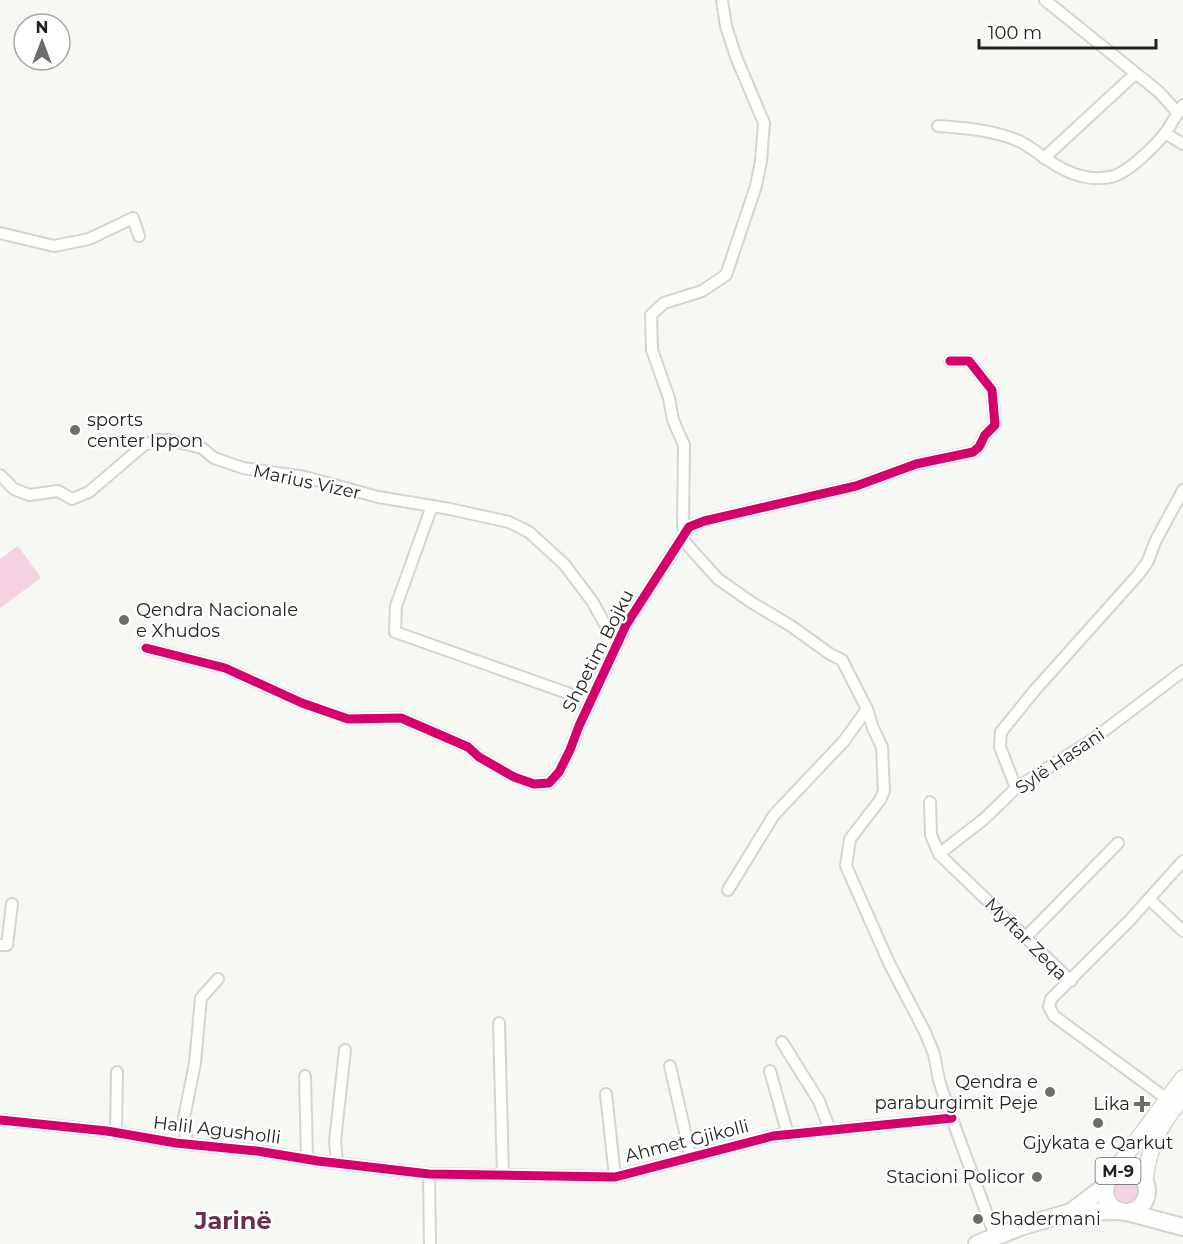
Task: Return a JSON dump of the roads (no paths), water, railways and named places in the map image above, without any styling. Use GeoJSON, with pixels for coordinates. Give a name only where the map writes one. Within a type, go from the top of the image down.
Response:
{"type":"FeatureCollection","features":[{"type":"Feature","properties":{"kind":"main road"},"geometry":{"type":"LineString","coordinates":[[1108,1181],[1183,1078]]}},
{"type":"Feature","properties":{"kind":"main road"},"geometry":{"type":"LineString","coordinates":[[1146,1189],[1148,1158],[1155,1136],[1183,1096]]}},
{"type":"Feature","properties":{"kind":"main road","name":"M-9"},"geometry":{"type":"LineString","coordinates":[[1071,1212],[1118,1171],[1130,1170],[1136,1172],[1146,1189],[1179,1226]]}},
{"type":"Feature","properties":{"kind":"main road","name":"M-9"},"geometry":{"type":"LineString","coordinates":[[1108,1181],[1104,1193],[1109,1204],[1123,1212],[1179,1226]]}},
{"type":"Feature","properties":{"kind":"main road","name":"M-9"},"geometry":{"type":"LineString","coordinates":[[977,1244],[1071,1212],[1123,1212],[1139,1208],[1146,1189]]}},
{"type":"Feature","properties":{"kind":"street"},"geometry":{"type":"LineString","coordinates":[[722,0],[726,26],[734,50],[764,123],[761,161],[756,186],[726,276],[702,291],[664,303],[651,315],[652,350],[669,398],[672,420],[684,445],[684,536],[718,579],[751,603],[842,660],[867,709],[882,747],[884,791],[880,800],[850,839],[846,866],[889,963],[925,1032],[952,1118],[995,1236]]}},
{"type":"Feature","properties":{"kind":"street"},"geometry":{"type":"LineString","coordinates":[[938,126],[999,133],[1021,142],[1062,169],[1084,178],[1111,177],[1128,168],[1165,133],[1180,109],[1046,0]]}},
{"type":"Feature","properties":{"kind":"street"},"geometry":{"type":"LineString","coordinates":[[1044,158],[1135,74]]}},
{"type":"Feature","properties":{"kind":"street"},"geometry":{"type":"LineString","coordinates":[[1165,133],[1183,144]]}},
{"type":"Feature","properties":{"kind":"street"},"geometry":{"type":"LineString","coordinates":[[0,233],[54,246],[90,239],[133,218],[139,236]]}},
{"type":"Feature","properties":{"kind":"street","name":"Shpetim Bojku"},"geometry":{"type":"LineString","coordinates":[[146,648],[225,668],[302,704],[348,719],[401,718],[468,747],[479,757],[514,777],[534,784],[549,783],[560,772],[620,638],[689,527],[704,521],[856,486],[916,464],[973,452],[979,447],[985,435],[995,425],[992,390],[969,361],[950,361]]}},
{"type":"Feature","properties":{"kind":"street","name":"Marius Vizer"},"geometry":{"type":"LineString","coordinates":[[0,475],[14,489],[29,495],[58,491],[72,499],[89,492],[144,445],[158,440],[169,440],[202,448],[214,458],[243,468],[305,477],[378,497],[450,509]]}},
{"type":"Feature","properties":{"kind":"street"},"geometry":{"type":"LineString","coordinates":[[1016,788],[1000,747],[1001,732],[1035,690],[1138,575],[1148,561],[1155,542],[1183,490]]}},
{"type":"Feature","properties":{"kind":"street"},"geometry":{"type":"LineString","coordinates":[[432,506],[396,606],[395,632],[590,701]]}},
{"type":"Feature","properties":{"kind":"street","name":"Shpetim Bojku"},"geometry":{"type":"LineString","coordinates":[[450,509],[509,522],[529,532],[564,564],[583,587],[606,626],[620,638]]}},
{"type":"Feature","properties":{"kind":"street","name":"Sylë Hasani"},"geometry":{"type":"LineString","coordinates":[[939,854],[984,819],[1016,788],[1092,741],[1183,671]]}},
{"type":"Feature","properties":{"kind":"street"},"geometry":{"type":"LineString","coordinates":[[728,891],[774,815],[844,741],[867,709]]}},
{"type":"Feature","properties":{"kind":"street"},"geometry":{"type":"LineString","coordinates":[[930,802],[931,835],[939,854]]}},
{"type":"Feature","properties":{"kind":"street"},"geometry":{"type":"LineString","coordinates":[[1026,937],[1118,843]]}},
{"type":"Feature","properties":{"kind":"street","name":"Myftar Zeqa"},"geometry":{"type":"LineString","coordinates":[[939,854],[1071,981],[1051,999],[1048,1007],[1054,1016],[1167,1099]]}},
{"type":"Feature","properties":{"kind":"street"},"geometry":{"type":"LineString","coordinates":[[1071,981],[1183,861]]}},
{"type":"Feature","properties":{"kind":"street"},"geometry":{"type":"LineString","coordinates":[[1149,899],[1183,932]]}},
{"type":"Feature","properties":{"kind":"street"},"geometry":{"type":"LineString","coordinates":[[0,945],[7,945],[12,904]]}},
{"type":"Feature","properties":{"kind":"street"},"geometry":{"type":"LineString","coordinates":[[187,1144],[184,1118],[195,1063],[201,998],[218,979]]}},
{"type":"Feature","properties":{"kind":"street"},"geometry":{"type":"LineString","coordinates":[[499,1023],[503,1175]]}},
{"type":"Feature","properties":{"kind":"street"},"geometry":{"type":"LineString","coordinates":[[782,1042],[819,1101],[830,1130]]}},
{"type":"Feature","properties":{"kind":"street"},"geometry":{"type":"LineString","coordinates":[[337,1163],[335,1141],[345,1050]]}},
{"type":"Feature","properties":{"kind":"street","name":"Ahmet Gjikolli"},"geometry":{"type":"LineString","coordinates":[[670,1066],[691,1158]]}},
{"type":"Feature","properties":{"kind":"street"},"geometry":{"type":"LineString","coordinates":[[770,1071],[788,1135]]}},
{"type":"Feature","properties":{"kind":"street"},"geometry":{"type":"LineString","coordinates":[[116,1132],[117,1072]]}},
{"type":"Feature","properties":{"kind":"street","name":"Halil Agusholli"},"geometry":{"type":"LineString","coordinates":[[305,1076],[307,1159]]}},
{"type":"Feature","properties":{"kind":"street"},"geometry":{"type":"LineString","coordinates":[[606,1094],[615,1177]]}},
{"type":"Feature","properties":{"kind":"street","name":"Ahmet Gjikolli"},"geometry":{"type":"LineString","coordinates":[[429,1174],[615,1177],[773,1136],[952,1118]]}},
{"type":"Feature","properties":{"kind":"street","name":"Halil Agusholli"},"geometry":{"type":"LineString","coordinates":[[0,1120],[116,1132],[187,1144],[257,1150],[307,1159],[429,1174]]}},
{"type":"Feature","properties":{"kind":"street"},"geometry":{"type":"LineString","coordinates":[[429,1174],[430,1244]]}},
{"type":"Feature","properties":{"kind":"place","name":"sports center Ippon"},"geometry":{"type":"Point","coordinates":[75,430]}},
{"type":"Feature","properties":{"kind":"place","name":"Qendra Nacionale e Xhudos"},"geometry":{"type":"Point","coordinates":[124,620]}},
{"type":"Feature","properties":{"kind":"place","name":"Qendra e paraburgimit Peje"},"geometry":{"type":"Point","coordinates":[1050,1092]}},
{"type":"Feature","properties":{"kind":"place","name":"Lika"},"geometry":{"type":"Point","coordinates":[1142,1104]}},
{"type":"Feature","properties":{"kind":"place","name":"Gjykata e Qarkut"},"geometry":{"type":"Point","coordinates":[1098,1123]}},
{"type":"Feature","properties":{"kind":"place","name":"Stacioni Policor"},"geometry":{"type":"Point","coordinates":[1037,1177]}},
{"type":"Feature","properties":{"kind":"place","name":"Shadermani"},"geometry":{"type":"Point","coordinates":[978,1219]}},
{"type":"Feature","properties":{"kind":"district","name":"Jarinë"},"geometry":{"type":"Point","coordinates":[233,1220]}}]}
